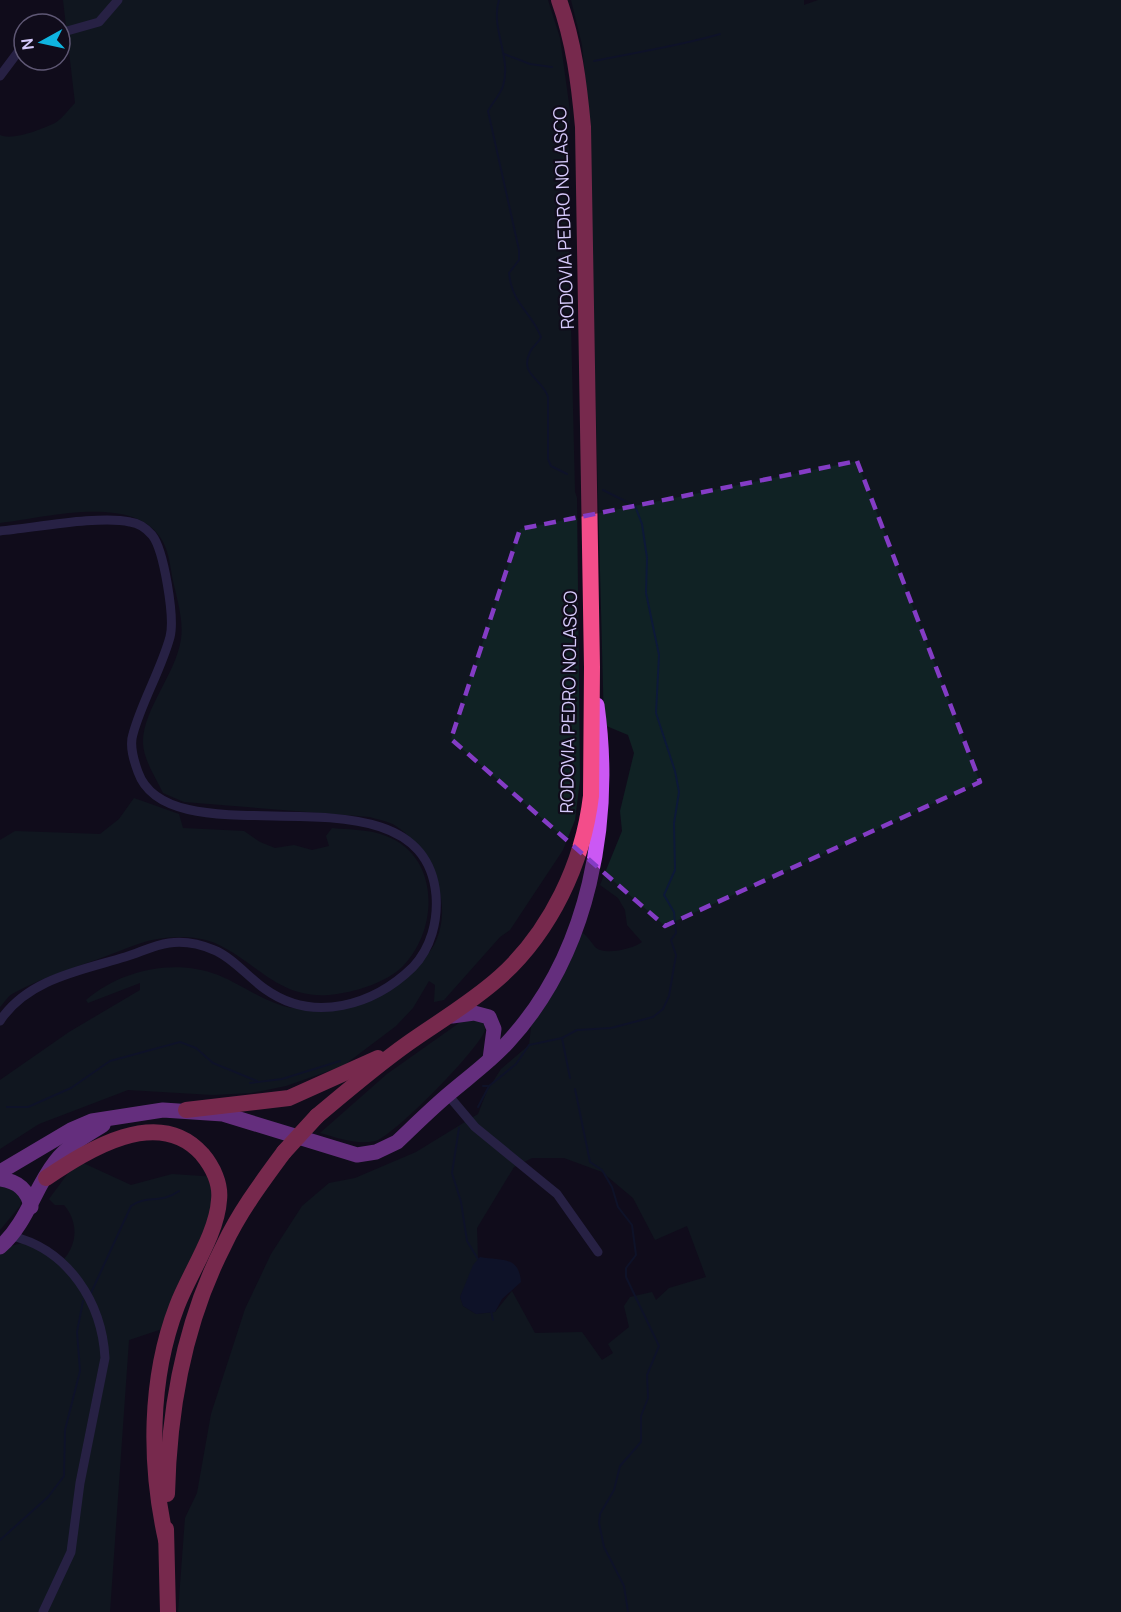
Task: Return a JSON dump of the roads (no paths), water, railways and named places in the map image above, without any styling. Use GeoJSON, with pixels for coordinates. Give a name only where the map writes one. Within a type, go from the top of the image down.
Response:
{"type":"FeatureCollection","features":[{"type":"Feature","properties":{"kind":"highway","name":"RODOVIA PEDRO NOLASCO"},"geometry":{"type":"LineString","coordinates":[[168,1612],[166,1540],[168,1452],[175,1390],[194,1320],[224,1244],[247,1203],[284,1152],[317,1116],[408,1043],[452,1016],[501,976],[527,946],[570,880],[584,835],[591,796],[592,667],[583,127],[579,77],[569,28],[559,0]]}},
{"type":"Feature","properties":{"kind":"highway"},"geometry":{"type":"LineString","coordinates":[[186,1110],[289,1098],[408,1043]]}},
{"type":"Feature","properties":{"kind":"highway"},"geometry":{"type":"LineString","coordinates":[[46,1178],[79,1155],[99,1146],[150,1133],[175,1136],[188,1142],[208,1162],[216,1179],[219,1199],[217,1216],[177,1306],[164,1346],[157,1389],[155,1463],[160,1515],[166,1540]]}},
{"type":"Feature","properties":{"kind":"main road"},"geometry":{"type":"LineString","coordinates":[[31,1208],[22,1188],[1,1172],[92,1121],[111,1120],[138,1112],[186,1110],[222,1114],[334,1150],[364,1155],[397,1142],[509,1041],[544,994],[565,953],[590,886],[603,787],[603,748],[592,667]]}},
{"type":"Feature","properties":{"kind":"main road"},"geometry":{"type":"LineString","coordinates":[[452,1016],[474,1012],[489,1017],[494,1029],[490,1059]]}},
{"type":"Feature","properties":{"kind":"main road"},"geometry":{"type":"LineString","coordinates":[[0,1247],[12,1236],[31,1208],[55,1162],[66,1151],[111,1120]]}},
{"type":"Feature","properties":{"kind":"street"},"geometry":{"type":"LineString","coordinates":[[72,30],[99,22],[118,0]]}},
{"type":"Feature","properties":{"kind":"street"},"geometry":{"type":"LineString","coordinates":[[0,76],[12,60]]}},
{"type":"Feature","properties":{"kind":"street"},"geometry":{"type":"LineString","coordinates":[[0,531],[109,520],[142,526],[153,536],[159,550],[167,590],[171,633],[138,714],[131,741],[140,780],[164,804],[193,811],[338,819],[382,827],[414,847],[429,867],[436,903],[436,918],[430,941],[420,960],[399,980],[371,998],[354,1005],[323,1008],[291,1002],[262,987],[217,951],[197,945],[167,943],[66,975],[40,986],[21,996],[0,1021]]}},
{"type":"Feature","properties":{"kind":"street"},"geometry":{"type":"LineString","coordinates":[[448,1095],[475,1127],[565,1203],[598,1252]]}},
{"type":"Feature","properties":{"kind":"street"},"geometry":{"type":"LineString","coordinates":[[565,1203],[578,1210]]}},
{"type":"Feature","properties":{"kind":"street"},"geometry":{"type":"LineString","coordinates":[[12,1236],[39,1245],[62,1262],[93,1304],[104,1340],[105,1358],[80,1483],[71,1552],[43,1612]]}},
{"type":"Feature","properties":{"kind":"water"},"geometry":{"type":"Polygon","coordinates":[[[480,1257],[512,1263],[517,1267],[521,1282],[502,1299],[495,1312],[476,1314],[463,1306],[460,1297],[473,1265],[480,1257]]]}},
{"type":"Feature","properties":{"kind":"waterway"},"geometry":{"type":"LineString","coordinates":[[499,0],[497,21],[505,75],[502,89],[488,111],[519,250],[519,260],[509,273],[514,293],[541,337],[530,352],[527,366],[548,397],[548,459],[551,466],[567,474]]}},
{"type":"Feature","properties":{"kind":"waterway"},"geometry":{"type":"LineString","coordinates":[[594,61],[720,34]]}},
{"type":"Feature","properties":{"kind":"waterway"},"geometry":{"type":"LineString","coordinates":[[504,54],[530,64],[552,67]]}},
{"type":"Feature","properties":{"kind":"waterway"},"geometry":{"type":"LineString","coordinates":[[478,1107],[489,1086],[516,1064],[529,1045],[562,1038],[577,1030],[611,1028],[653,1017],[663,1009],[669,996],[676,955],[671,940],[676,933],[674,912],[664,895],[675,870],[674,823],[679,792],[675,771],[656,713],[659,655],[646,593],[647,558],[642,524],[635,506],[603,490]]}},
{"type":"Feature","properties":{"kind":"waterway"},"geometry":{"type":"LineString","coordinates":[[562,1038],[570,1078]]}},
{"type":"Feature","properties":{"kind":"waterway"},"geometry":{"type":"LineString","coordinates":[[7,1107],[28,1107],[71,1088],[110,1061],[180,1042],[196,1048],[213,1063],[257,1081]]}},
{"type":"Feature","properties":{"kind":"waterway"},"geometry":{"type":"LineString","coordinates":[[250,1083],[282,1079],[340,1061]]}},
{"type":"Feature","properties":{"kind":"waterway"},"geometry":{"type":"LineString","coordinates":[[483,1086],[489,1086]]}},
{"type":"Feature","properties":{"kind":"waterway"},"geometry":{"type":"LineString","coordinates":[[575,1089],[590,1162],[602,1170],[612,1187],[618,1207],[632,1225],[636,1255],[626,1268],[626,1277],[659,1346],[647,1375],[648,1398],[641,1416],[641,1442],[620,1466],[614,1490],[600,1514],[599,1523],[604,1547],[624,1586],[628,1612]]}},
{"type":"Feature","properties":{"kind":"waterway"},"geometry":{"type":"LineString","coordinates":[[459,1128],[452,1173],[461,1202],[467,1241],[478,1259]]}},
{"type":"Feature","properties":{"kind":"waterway"},"geometry":{"type":"LineString","coordinates":[[91,1293],[131,1206],[142,1201],[166,1197],[179,1191]]}},
{"type":"Feature","properties":{"kind":"waterway"},"geometry":{"type":"LineString","coordinates":[[0,1540],[48,1497],[64,1476],[65,1430],[80,1371],[77,1332],[83,1301]]}},
{"type":"Feature","properties":{"kind":"waterway"},"geometry":{"type":"LineString","coordinates":[[491,1311],[493,1320]]}}]}
